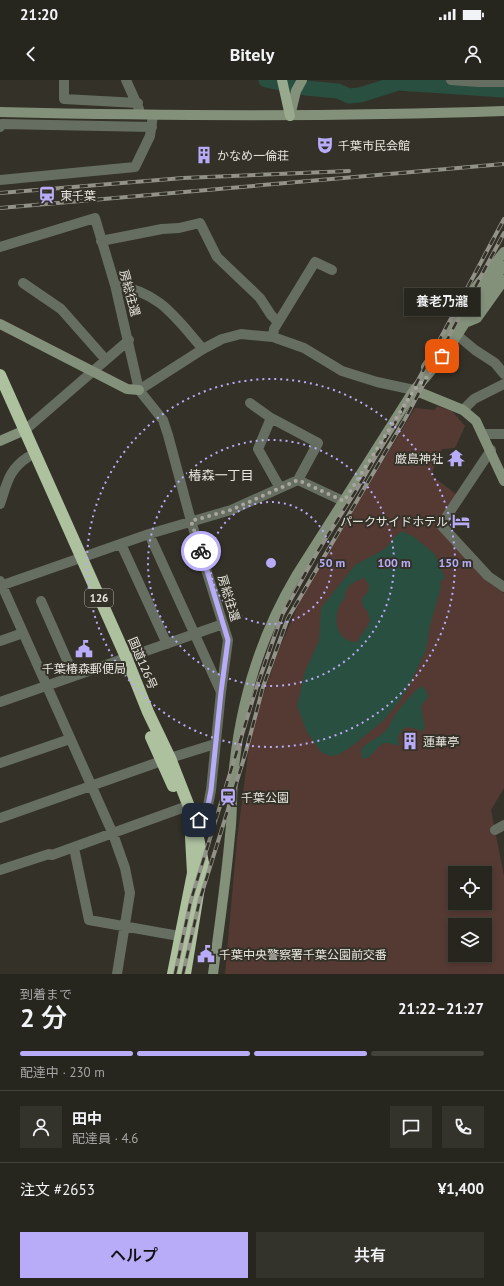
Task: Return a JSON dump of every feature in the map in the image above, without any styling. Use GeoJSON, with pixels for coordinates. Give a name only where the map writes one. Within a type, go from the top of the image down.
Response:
{"type":"FeatureCollection","features":[{"type":"Feature","properties":{"kind":"highway","name":"国道126号"},"geometry":{"type":"LineString","coordinates":[[0,375],[21,432],[122,659],[148,712],[191,824],[203,863],[184,974]]}},
{"type":"Feature","properties":{"kind":"highway","name":"国道126号"},"geometry":{"type":"LineString","coordinates":[[0,395],[21,432],[28,457],[77,559]]}},
{"type":"Feature","properties":{"kind":"highway","name":"国道126号"},"geometry":{"type":"LineString","coordinates":[[166,759],[182,808],[191,824],[193,873],[179,936],[173,974]]}},
{"type":"Feature","properties":{"kind":"main road"},"geometry":{"type":"LineString","coordinates":[[283,84],[290,116]]}},
{"type":"Feature","properties":{"kind":"street"},"geometry":{"type":"LineString","coordinates":[[64,80],[64,99],[138,104]]}},
{"type":"Feature","properties":{"kind":"street"},"geometry":{"type":"LineString","coordinates":[[126,80],[138,104],[140,115]]}},
{"type":"Feature","properties":{"kind":"street"},"geometry":{"type":"LineString","coordinates":[[451,80],[504,82]]}},
{"type":"Feature","properties":{"kind":"street"},"geometry":{"type":"LineString","coordinates":[[290,116],[296,91],[302,81]]}},
{"type":"Feature","properties":{"kind":"street"},"geometry":{"type":"LineString","coordinates":[[0,112],[290,116],[504,110]]}},
{"type":"Feature","properties":{"kind":"street"},"geometry":{"type":"LineString","coordinates":[[0,180],[135,167],[150,136],[154,115]]}},
{"type":"Feature","properties":{"kind":"street"},"geometry":{"type":"LineString","coordinates":[[0,127],[2,124],[152,127]]}},
{"type":"Feature","properties":{"kind":"street","name":"房総往還"},"geometry":{"type":"LineString","coordinates":[[0,247],[95,218],[115,285],[129,340],[139,390],[163,420],[166,428],[191,521],[228,640],[215,744],[211,790],[206,816],[191,824]]}},
{"type":"Feature","properties":{"kind":"street"},"geometry":{"type":"LineString","coordinates":[[102,241],[155,230],[179,228],[200,223],[217,257],[260,298],[271,315],[278,322]]}},
{"type":"Feature","properties":{"kind":"street"},"geometry":{"type":"LineString","coordinates":[[463,320],[459,308],[504,252]]}},
{"type":"Feature","properties":{"kind":"street"},"geometry":{"type":"LineString","coordinates":[[273,337],[274,329],[315,262],[332,270]]}},
{"type":"Feature","properties":{"kind":"street"},"geometry":{"type":"LineString","coordinates":[[213,974],[230,835],[234,769],[245,702],[260,648],[280,604],[414,390],[428,376],[454,333],[504,266]]}},
{"type":"Feature","properties":{"kind":"street"},"geometry":{"type":"LineString","coordinates":[[463,320],[477,318],[504,280]]}},
{"type":"Feature","properties":{"kind":"street"},"geometry":{"type":"LineString","coordinates":[[23,283],[61,309],[106,360]]}},
{"type":"Feature","properties":{"kind":"street"},"geometry":{"type":"LineString","coordinates":[[115,285],[142,292],[155,299],[167,309],[203,349]]}},
{"type":"Feature","properties":{"kind":"street"},"geometry":{"type":"LineString","coordinates":[[0,324],[127,390],[139,390],[203,349],[222,339],[241,334],[273,337],[304,348],[342,371],[377,382],[414,390],[463,410],[476,420],[504,481]]}},
{"type":"Feature","properties":{"kind":"street"},"geometry":{"type":"LineString","coordinates":[[454,333],[475,350],[495,363],[504,374]]}},
{"type":"Feature","properties":{"kind":"street"},"geometry":{"type":"LineString","coordinates":[[0,441],[21,432],[129,340]]}},
{"type":"Feature","properties":{"kind":"street"},"geometry":{"type":"LineString","coordinates":[[463,410],[474,400],[504,384]]}},
{"type":"Feature","properties":{"kind":"street"},"geometry":{"type":"LineString","coordinates":[[117,974],[130,892],[125,868],[113,834],[1,584],[149,534],[231,510],[298,480],[318,443],[271,418],[250,403]]}},
{"type":"Feature","properties":{"kind":"street"},"geometry":{"type":"LineString","coordinates":[[271,418],[258,448],[280,488]]}},
{"type":"Feature","properties":{"kind":"street"},"geometry":{"type":"LineString","coordinates":[[483,434],[504,434]]}},
{"type":"Feature","properties":{"kind":"street"},"geometry":{"type":"LineString","coordinates":[[491,450],[441,526],[488,576],[504,587]]}},
{"type":"Feature","properties":{"kind":"street"},"geometry":{"type":"LineString","coordinates":[[0,504],[11,471],[28,457]]}},
{"type":"Feature","properties":{"kind":"street"},"geometry":{"type":"LineString","coordinates":[[298,480],[344,501]]}},
{"type":"Feature","properties":{"kind":"street"},"geometry":{"type":"LineString","coordinates":[[149,534],[221,692]]}},
{"type":"Feature","properties":{"kind":"street"},"geometry":{"type":"LineString","coordinates":[[121,544],[167,644]]}},
{"type":"Feature","properties":{"kind":"street"},"geometry":{"type":"LineString","coordinates":[[41,601],[74,676]]}},
{"type":"Feature","properties":{"kind":"street"},"geometry":{"type":"LineString","coordinates":[[0,702],[223,624]]}},
{"type":"Feature","properties":{"kind":"street"},"geometry":{"type":"LineString","coordinates":[[0,641],[23,634]]}},
{"type":"Feature","properties":{"kind":"street"},"geometry":{"type":"LineString","coordinates":[[0,763],[70,739]]}},
{"type":"Feature","properties":{"kind":"street"},"geometry":{"type":"LineString","coordinates":[[0,818],[92,787],[166,759],[215,744]]}},
{"type":"Feature","properties":{"kind":"street"},"geometry":{"type":"LineString","coordinates":[[0,870],[49,854],[52,855],[74,848],[182,808]]}},
{"type":"Feature","properties":{"kind":"street"},"geometry":{"type":"LineString","coordinates":[[74,848],[89,920],[179,936]]}},
{"type":"Feature","properties":{"kind":"shaded area","name":"千葉公園"},"geometry":{"type":"Polygon","coordinates":[[[437,406],[452,411],[465,426],[455,448],[442,449],[431,475],[457,495],[438,526],[489,583],[504,593],[504,788],[491,810],[504,876],[504,974],[225,974],[237,840],[251,731],[278,652],[303,594],[415,408],[435,410],[437,406]]]}},
{"type":"Feature","properties":{"kind":"shaded area"},"geometry":{"type":"Polygon","coordinates":[[[402,531],[414,537],[435,554],[445,578],[440,582],[441,588],[430,625],[426,650],[401,699],[383,721],[351,747],[338,755],[330,756],[321,752],[307,732],[297,706],[305,671],[319,641],[321,608],[355,565],[385,549],[395,536],[402,531]],[[364,578],[350,585],[338,610],[337,625],[339,632],[349,641],[357,642],[370,621],[367,610],[363,607],[362,599],[368,591],[369,585],[364,578]]]}},
{"type":"Feature","properties":{"kind":"shaded area"},"geometry":{"type":"Polygon","coordinates":[[[422,686],[427,692],[428,697],[421,706],[425,728],[421,732],[417,729],[407,727],[403,729],[398,737],[399,746],[388,743],[382,744],[369,757],[362,759],[361,750],[363,747],[389,727],[402,705],[422,686]]]}},
{"type":"Feature","properties":{"kind":"waterway"},"geometry":{"type":"LineString","coordinates":[[266,80],[305,88],[338,91],[349,96],[360,95],[398,83],[504,90]]}},
{"type":"Feature","properties":{"kind":"railway"},"geometry":{"type":"LineString","coordinates":[[0,208],[504,164]]}},
{"type":"Feature","properties":{"kind":"railway"},"geometry":{"type":"LineString","coordinates":[[0,193],[183,178],[349,171]]}},
{"type":"Feature","properties":{"kind":"railway"},"geometry":{"type":"LineString","coordinates":[[175,974],[191,900],[257,686],[282,615],[318,551],[357,489],[399,416],[504,219]]}},
{"type":"Feature","properties":{"kind":"railway"},"geometry":{"type":"LineString","coordinates":[[183,974],[200,899],[245,755],[263,687],[288,618],[405,419],[504,233]]}},
{"type":"Feature","properties":{"kind":"way so far"},"geometry":{"type":"LineString","coordinates":[[201,551],[191,521],[231,510],[298,480],[344,501],[414,390],[428,376],[442,356]]}},
{"type":"Feature","properties":{"kind":"place","name":"千葉市民会館"},"geometry":{"type":"Point","coordinates":[325,145]}},
{"type":"Feature","properties":{"kind":"place","name":"かなめ一倫荘"},"geometry":{"type":"Point","coordinates":[204,155]}},
{"type":"Feature","properties":{"kind":"place","name":"東千葉"},"geometry":{"type":"Point","coordinates":[47,195]}},
{"type":"Feature","properties":{"kind":"place","name":"養老乃瀧"},"geometry":{"type":"Point","coordinates":[442,356]}},
{"type":"Feature","properties":{"kind":"place","name":"厳島神社"},"geometry":{"type":"Point","coordinates":[456,458]}},
{"type":"Feature","properties":{"kind":"place","name":"パークサイドホテル"},"geometry":{"type":"Point","coordinates":[461,521]}},
{"type":"Feature","properties":{"kind":"place","name":"千葉椿森郵便局"},"geometry":{"type":"Point","coordinates":[84,649]}},
{"type":"Feature","properties":{"kind":"place","name":"蓮華亭"},"geometry":{"type":"Point","coordinates":[410,741]}},
{"type":"Feature","properties":{"kind":"place","name":"千葉公園"},"geometry":{"type":"Point","coordinates":[228,797]}},
{"type":"Feature","properties":{"kind":"place","name":"千葉中央警察署千葉公園前交番"},"geometry":{"type":"Point","coordinates":[206,954]}},
{"type":"Feature","properties":{"kind":"district","name":"椿森一丁目"},"geometry":{"type":"Point","coordinates":[221,475]}},
{"type":"Feature","properties":{"kind":"route"},"geometry":{"type":"LineString","coordinates":[[199,820],[206,816],[211,790],[228,640],[201,551]]}}]}
